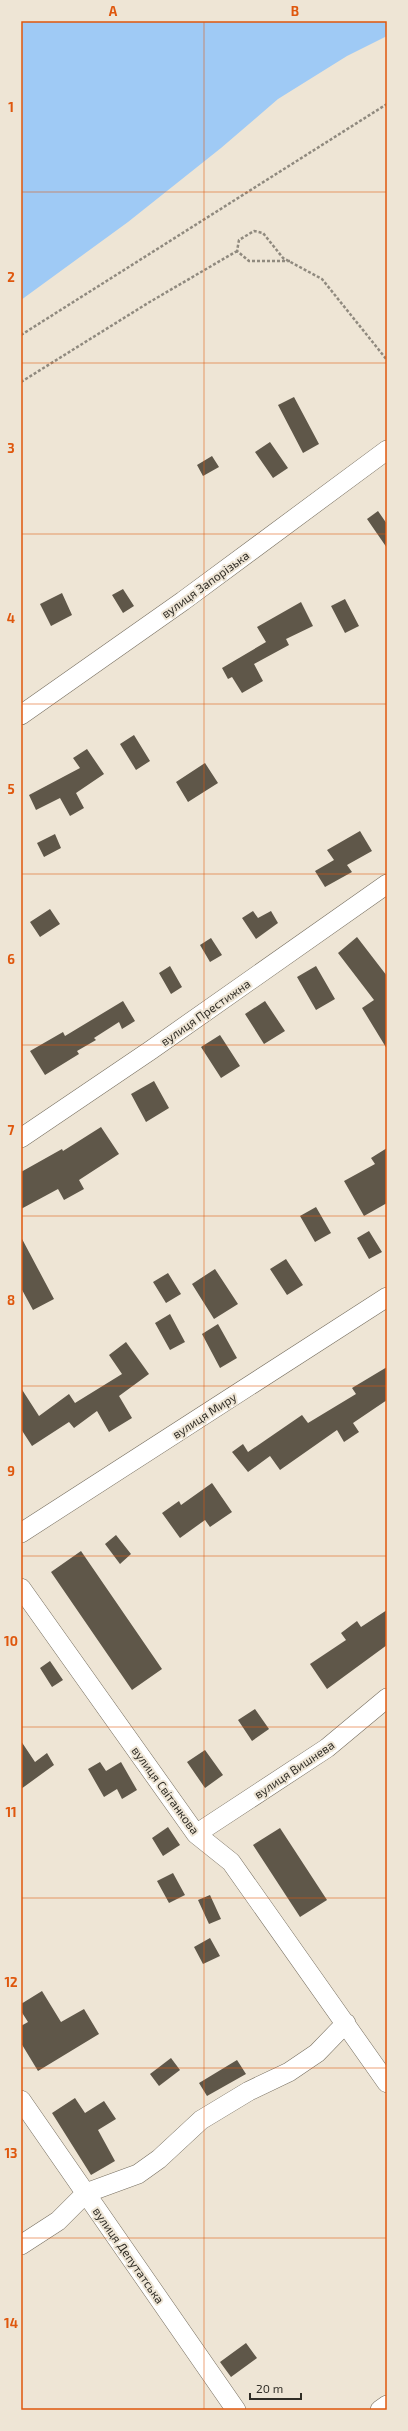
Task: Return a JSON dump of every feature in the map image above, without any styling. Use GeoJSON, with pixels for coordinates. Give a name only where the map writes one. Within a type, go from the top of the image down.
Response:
{"type":"FeatureCollection","features":[{"type":"Feature","properties":{"kind":"street","name":"вулиця Запорізька"},"geometry":{"type":"LineString","coordinates":[[21,714],[183,601],[387,450]]}},
{"type":"Feature","properties":{"kind":"street","name":"вулиця Престижна"},"geometry":{"type":"LineString","coordinates":[[21,1138],[151,1050],[387,884]]}},
{"type":"Feature","properties":{"kind":"street","name":"вулиця Миру"},"geometry":{"type":"LineString","coordinates":[[21,1533],[387,1297]]}},
{"type":"Feature","properties":{"kind":"street","name":"вулиця Світанкова"},"geometry":{"type":"LineString","coordinates":[[21,1588],[196,1834],[231,1862],[387,2083]]}},
{"type":"Feature","properties":{"kind":"street","name":"вулиця Вишнева"},"geometry":{"type":"LineString","coordinates":[[196,1834],[327,1748],[387,1698]]}},
{"type":"Feature","properties":{"kind":"street"},"geometry":{"type":"LineString","coordinates":[[21,2245],[58,2222],[86,2193],[138,2174],[160,2159],[201,2120],[249,2091],[288,2072],[317,2053],[346,2023]]}},
{"type":"Feature","properties":{"kind":"street","name":"вулиця Депутатська"},"geometry":{"type":"LineString","coordinates":[[21,2100],[236,2410]]}},
{"type":"Feature","properties":{"kind":"street"},"geometry":{"type":"LineString","coordinates":[[380,2410],[387,2405]]}},
{"type":"Feature","properties":{"kind":"path"},"geometry":{"type":"LineString","coordinates":[[21,335],[387,104]]}},
{"type":"Feature","properties":{"kind":"path"},"geometry":{"type":"LineString","coordinates":[[237,252],[239,240],[254,231],[263,233],[283,258],[322,279],[387,360]]}},
{"type":"Feature","properties":{"kind":"path"},"geometry":{"type":"LineString","coordinates":[[237,252],[249,262],[290,261]]}},
{"type":"Feature","properties":{"kind":"path"},"geometry":{"type":"LineString","coordinates":[[21,382],[148,303],[237,252]]}},
{"type":"Feature","properties":{"kind":"water"},"geometry":{"type":"Polygon","coordinates":[[[21,21],[387,21],[387,36],[347,56],[278,99],[221,148],[128,222],[21,300],[21,21]]]}},
{"type":"Feature","properties":{"kind":"building"},"geometry":{"type":"Polygon","coordinates":[[[294,397],[319,444],[303,453],[278,405],[294,397]]]}},
{"type":"Feature","properties":{"kind":"building"},"geometry":{"type":"Polygon","coordinates":[[[270,442],[288,468],[273,478],[255,452],[270,442]]]}},
{"type":"Feature","properties":{"kind":"building"},"geometry":{"type":"Polygon","coordinates":[[[212,456],[219,467],[203,476],[197,465],[212,456]]]}},
{"type":"Feature","properties":{"kind":"building"},"geometry":{"type":"Polygon","coordinates":[[[378,511],[387,524],[387,548],[367,519],[378,511]]]}},
{"type":"Feature","properties":{"kind":"building"},"geometry":{"type":"Polygon","coordinates":[[[123,589],[134,606],[123,613],[112,595],[123,589]]]}},
{"type":"Feature","properties":{"kind":"building"},"geometry":{"type":"Polygon","coordinates":[[[62,593],[72,615],[51,626],[40,604],[62,593]]]}},
{"type":"Feature","properties":{"kind":"building"},"geometry":{"type":"Polygon","coordinates":[[[345,599],[359,626],[345,633],[331,606],[345,599]]]}},
{"type":"Feature","properties":{"kind":"building"},"geometry":{"type":"Polygon","coordinates":[[[301,602],[313,626],[286,639],[289,645],[254,664],[263,681],[242,693],[232,677],[228,679],[222,668],[266,642],[257,627],[301,602]]]}},
{"type":"Feature","properties":{"kind":"building"},"geometry":{"type":"Polygon","coordinates":[[[134,735],[150,761],[136,770],[120,744],[134,735]]]}},
{"type":"Feature","properties":{"kind":"building"},"geometry":{"type":"Polygon","coordinates":[[[87,749],[104,774],[76,793],[84,808],[70,816],[60,798],[36,810],[29,795],[80,768],[73,758],[87,749]]]}},
{"type":"Feature","properties":{"kind":"building"},"geometry":{"type":"Polygon","coordinates":[[[205,763],[218,783],[188,802],[176,782],[205,763]]]}},
{"type":"Feature","properties":{"kind":"building"},"geometry":{"type":"Polygon","coordinates":[[[360,831],[372,851],[347,865],[352,872],[325,887],[315,871],[334,860],[327,850],[360,831]]]}},
{"type":"Feature","properties":{"kind":"building"},"geometry":{"type":"Polygon","coordinates":[[[55,834],[61,848],[44,857],[37,843],[55,834]]]}},
{"type":"Feature","properties":{"kind":"building"},"geometry":{"type":"Polygon","coordinates":[[[50,909],[60,924],[40,937],[30,922],[50,909]]]}},
{"type":"Feature","properties":{"kind":"building"},"geometry":{"type":"Polygon","coordinates":[[[253,911],[258,918],[271,911],[278,923],[256,939],[242,918],[253,911]]]}},
{"type":"Feature","properties":{"kind":"building"},"geometry":{"type":"Polygon","coordinates":[[[357,937],[387,976],[387,1049],[362,1008],[374,1000],[338,953],[357,937]]]}},
{"type":"Feature","properties":{"kind":"building"},"geometry":{"type":"Polygon","coordinates":[[[211,938],[222,955],[210,962],[200,945],[211,938]]]}},
{"type":"Feature","properties":{"kind":"building"},"geometry":{"type":"Polygon","coordinates":[[[170,966],[182,987],[171,994],[159,973],[170,966]]]}},
{"type":"Feature","properties":{"kind":"building"},"geometry":{"type":"Polygon","coordinates":[[[316,966],[335,999],[316,1010],[297,977],[316,966]]]}},
{"type":"Feature","properties":{"kind":"building"},"geometry":{"type":"Polygon","coordinates":[[[123,1001],[135,1021],[122,1029],[119,1022],[94,1038],[96,1040],[77,1051],[79,1054],[45,1075],[30,1051],[63,1032],[65,1036],[123,1001]]]}},
{"type":"Feature","properties":{"kind":"building"},"geometry":{"type":"Polygon","coordinates":[[[265,1001],[285,1031],[264,1044],[245,1014],[265,1001]]]}},
{"type":"Feature","properties":{"kind":"building"},"geometry":{"type":"Polygon","coordinates":[[[220,1035],[240,1066],[221,1078],[201,1047],[220,1035]]]}},
{"type":"Feature","properties":{"kind":"building"},"geometry":{"type":"Polygon","coordinates":[[[154,1081],[169,1108],[146,1122],[131,1094],[154,1081]]]}},
{"type":"Feature","properties":{"kind":"building"},"geometry":{"type":"Polygon","coordinates":[[[101,1127],[119,1154],[79,1180],[84,1189],[64,1200],[58,1189],[21,1209],[21,1172],[62,1149],[63,1151],[101,1127]]]}},
{"type":"Feature","properties":{"kind":"building"},"geometry":{"type":"Polygon","coordinates":[[[387,1148],[387,1203],[364,1216],[344,1181],[375,1164],[371,1158],[387,1148]]]}},
{"type":"Feature","properties":{"kind":"building"},"geometry":{"type":"Polygon","coordinates":[[[316,1207],[331,1233],[315,1242],[300,1216],[316,1207]]]}},
{"type":"Feature","properties":{"kind":"building"},"geometry":{"type":"Polygon","coordinates":[[[369,1231],[382,1252],[369,1259],[357,1238],[369,1231]]]}},
{"type":"Feature","properties":{"kind":"building"},"geometry":{"type":"Polygon","coordinates":[[[21,1237],[54,1299],[33,1310],[21,1288],[21,1237]]]}},
{"type":"Feature","properties":{"kind":"building"},"geometry":{"type":"Polygon","coordinates":[[[286,1259],[303,1285],[287,1295],[270,1269],[286,1259]]]}},
{"type":"Feature","properties":{"kind":"building"},"geometry":{"type":"Polygon","coordinates":[[[215,1269],[238,1304],[214,1319],[192,1284],[215,1269]]]}},
{"type":"Feature","properties":{"kind":"building"},"geometry":{"type":"Polygon","coordinates":[[[168,1273],[181,1294],[166,1303],[153,1282],[168,1273]]]}},
{"type":"Feature","properties":{"kind":"building"},"geometry":{"type":"Polygon","coordinates":[[[170,1314],[185,1342],[170,1350],[155,1323],[170,1314]]]}},
{"type":"Feature","properties":{"kind":"building"},"geometry":{"type":"Polygon","coordinates":[[[218,1324],[237,1358],[220,1368],[202,1334],[218,1324]]]}},
{"type":"Feature","properties":{"kind":"building"},"geometry":{"type":"Polygon","coordinates":[[[126,1342],[149,1374],[119,1396],[132,1418],[109,1432],[97,1411],[74,1428],[69,1422],[32,1446],[21,1429],[21,1388],[39,1416],[69,1394],[75,1403],[122,1374],[109,1355],[126,1342]]]}},
{"type":"Feature","properties":{"kind":"building"},"geometry":{"type":"Polygon","coordinates":[[[387,1367],[387,1400],[353,1423],[359,1432],[344,1442],[337,1430],[280,1470],[270,1456],[248,1472],[232,1452],[243,1444],[248,1452],[302,1415],[308,1423],[356,1394],[352,1388],[387,1367]]]}},
{"type":"Feature","properties":{"kind":"building"},"geometry":{"type":"Polygon","coordinates":[[[212,1483],[232,1512],[210,1527],[205,1520],[180,1538],[162,1513],[179,1501],[181,1505],[212,1483]]]}},
{"type":"Feature","properties":{"kind":"building"},"geometry":{"type":"Polygon","coordinates":[[[116,1535],[131,1554],[120,1564],[105,1544],[116,1535]]]}},
{"type":"Feature","properties":{"kind":"building"},"geometry":{"type":"Polygon","coordinates":[[[81,1551],[162,1669],[132,1690],[51,1572],[81,1551]]]}},
{"type":"Feature","properties":{"kind":"building"},"geometry":{"type":"Polygon","coordinates":[[[387,1610],[387,1645],[327,1689],[310,1664],[346,1640],[341,1633],[357,1621],[361,1627],[387,1610]]]}},
{"type":"Feature","properties":{"kind":"building"},"geometry":{"type":"Polygon","coordinates":[[[50,1661],[63,1680],[52,1687],[40,1668],[50,1661]]]}},
{"type":"Feature","properties":{"kind":"building"},"geometry":{"type":"Polygon","coordinates":[[[255,1709],[269,1729],[252,1741],[238,1720],[255,1709]]]}},
{"type":"Feature","properties":{"kind":"building"},"geometry":{"type":"Polygon","coordinates":[[[21,1741],[35,1762],[47,1753],[54,1765],[21,1789],[21,1741]]]}},
{"type":"Feature","properties":{"kind":"building"},"geometry":{"type":"Polygon","coordinates":[[[205,1750],[223,1775],[205,1788],[187,1762],[205,1750]]]}},
{"type":"Feature","properties":{"kind":"building"},"geometry":{"type":"Polygon","coordinates":[[[100,1762],[106,1771],[121,1762],[137,1790],[122,1799],[117,1789],[104,1797],[88,1769],[100,1762]]]}},
{"type":"Feature","properties":{"kind":"building"},"geometry":{"type":"Polygon","coordinates":[[[168,1827],[180,1845],[163,1856],[152,1838],[168,1827]]]}},
{"type":"Feature","properties":{"kind":"building"},"geometry":{"type":"Polygon","coordinates":[[[280,1828],[327,1900],[300,1917],[253,1845],[280,1828]]]}},
{"type":"Feature","properties":{"kind":"building"},"geometry":{"type":"Polygon","coordinates":[[[173,1873],[185,1895],[169,1903],[157,1881],[173,1873]]]}},
{"type":"Feature","properties":{"kind":"building"},"geometry":{"type":"Polygon","coordinates":[[[210,1895],[221,1919],[209,1924],[198,1900],[210,1895]]]}},
{"type":"Feature","properties":{"kind":"building"},"geometry":{"type":"Polygon","coordinates":[[[210,1938],[220,1956],[203,1964],[194,1947],[210,1938]]]}},
{"type":"Feature","properties":{"kind":"building"},"geometry":{"type":"Polygon","coordinates":[[[42,1991],[61,2022],[84,2009],[99,2034],[38,2071],[21,2043],[21,2026],[28,2022],[21,2011],[21,2004],[42,1991]]]}},
{"type":"Feature","properties":{"kind":"building"},"geometry":{"type":"Polygon","coordinates":[[[171,2058],[180,2070],[159,2086],[150,2074],[171,2058]]]}},
{"type":"Feature","properties":{"kind":"building"},"geometry":{"type":"Polygon","coordinates":[[[237,2060],[246,2074],[207,2096],[199,2083],[237,2060]]]}},
{"type":"Feature","properties":{"kind":"building"},"geometry":{"type":"Polygon","coordinates":[[[75,2098],[85,2113],[104,2101],[116,2119],[98,2130],[115,2161],[91,2175],[52,2113],[75,2098]]]}},
{"type":"Feature","properties":{"kind":"building"},"geometry":{"type":"Polygon","coordinates":[[[246,2343],[257,2358],[231,2377],[220,2362],[246,2343]]]}}]}
